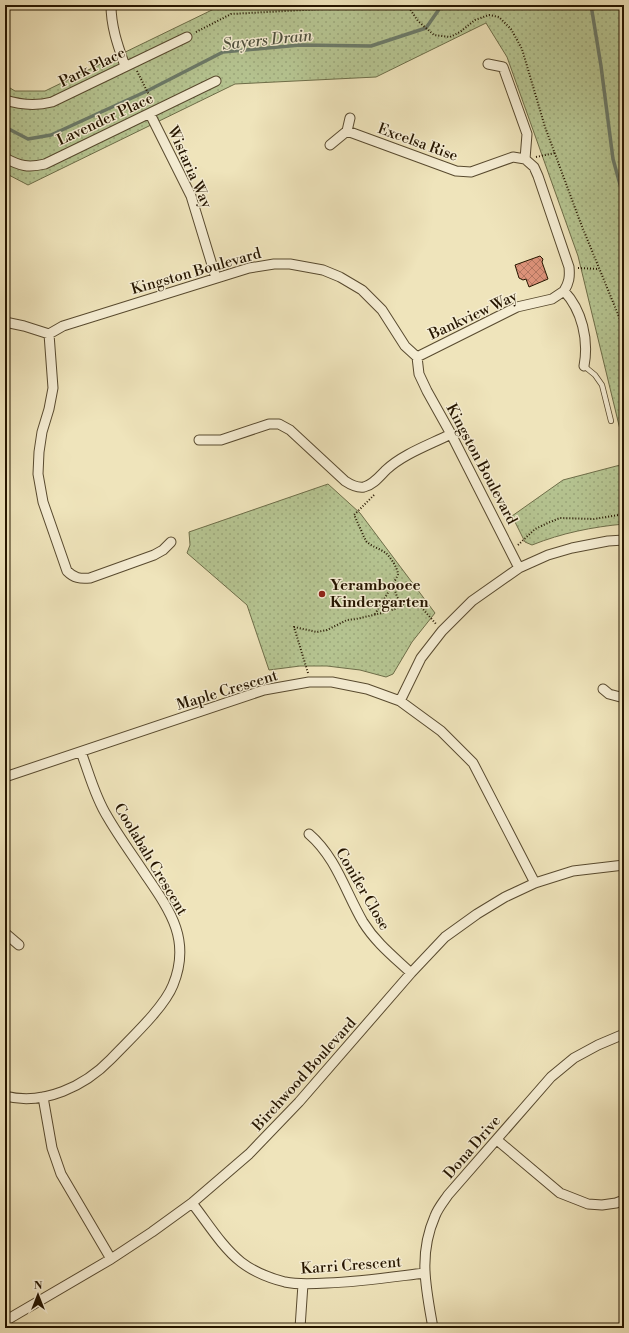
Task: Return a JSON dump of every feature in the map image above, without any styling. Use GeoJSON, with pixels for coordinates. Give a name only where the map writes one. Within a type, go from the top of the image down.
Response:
{"type":"FeatureCollection","features":[{"type":"Feature","properties":{"kind":"street"},"geometry":{"type":"LineString","coordinates":[[112,5],[111,18],[114,35],[129,65]]}},
{"type":"Feature","properties":{"kind":"street","name":"Park Place"},"geometry":{"type":"LineString","coordinates":[[5,100],[18,104],[30,105],[52,102],[187,37]]}},
{"type":"Feature","properties":{"kind":"street"},"geometry":{"type":"LineString","coordinates":[[488,64],[503,67],[527,134],[524,160],[534,167],[538,176],[569,267],[570,277],[564,291],[571,299],[579,314],[586,342],[584,366]]}},
{"type":"Feature","properties":{"kind":"street","name":"Lavender Place"},"geometry":{"type":"LineString","coordinates":[[5,158],[28,167],[45,164],[216,82]]}},
{"type":"Feature","properties":{"kind":"street","name":"Wistaria Way"},"geometry":{"type":"LineString","coordinates":[[154,112],[191,196],[216,278]]}},
{"type":"Feature","properties":{"kind":"street"},"geometry":{"type":"LineString","coordinates":[[330,145],[348,131],[350,118]]}},
{"type":"Feature","properties":{"kind":"street","name":"Excelsa Rise"},"geometry":{"type":"LineString","coordinates":[[348,131],[456,171],[471,172],[513,157],[524,160]]}},
{"type":"Feature","properties":{"kind":"street","name":"Kingston Boulevard"},"geometry":{"type":"LineString","coordinates":[[49,334],[63,326],[249,268],[274,264],[305,266],[322,270],[340,278],[362,290],[382,310],[405,346],[417,357],[422,380],[519,568]]}},
{"type":"Feature","properties":{"kind":"street","name":"Bankview Way"},"geometry":{"type":"LineString","coordinates":[[417,357],[517,307],[552,299],[564,291]]}},
{"type":"Feature","properties":{"kind":"street"},"geometry":{"type":"LineString","coordinates":[[5,322],[49,334],[53,388],[49,409],[42,432],[38,474],[43,502],[67,571],[73,577],[82,579],[90,578],[154,555],[163,550],[171,542]]}},
{"type":"Feature","properties":{"kind":"street"},"geometry":{"type":"LineString","coordinates":[[199,440],[221,440],[269,424],[279,424],[290,430],[351,485],[364,487],[371,485],[387,469],[400,459],[451,434]]}},
{"type":"Feature","properties":{"kind":"street"},"geometry":{"type":"LineString","coordinates":[[400,701],[421,658],[442,631],[472,602],[519,568],[572,548],[608,541],[624,540]]}},
{"type":"Feature","properties":{"kind":"street","name":"Maple Crescent"},"geometry":{"type":"LineString","coordinates":[[5,778],[264,690],[309,682],[332,682],[368,688],[400,701],[441,731],[473,763],[535,883]]}},
{"type":"Feature","properties":{"kind":"street"},"geometry":{"type":"LineString","coordinates":[[603,689],[609,694],[624,698]]}},
{"type":"Feature","properties":{"kind":"street","name":"Coolabah Crescent"},"geometry":{"type":"LineString","coordinates":[[5,1096],[26,1098],[43,1097],[60,1093],[76,1086],[102,1068],[161,1005],[173,986],[180,953],[178,936],[173,919],[161,897],[106,815],[96,793],[82,752]]}},
{"type":"Feature","properties":{"kind":"street","name":"Conifer Close"},"geometry":{"type":"LineString","coordinates":[[309,834],[326,851],[363,922],[372,935],[381,946],[411,973]]}},
{"type":"Feature","properties":{"kind":"street","name":"Birchwood Boulevard"},"geometry":{"type":"LineString","coordinates":[[5,1321],[111,1259],[152,1232],[192,1203],[249,1154],[299,1102],[411,973],[445,937],[477,914],[505,897],[535,883],[573,871],[624,865]]}},
{"type":"Feature","properties":{"kind":"street"},"geometry":{"type":"LineString","coordinates":[[5,933],[19,945]]}},
{"type":"Feature","properties":{"kind":"street","name":"Dona Drive"},"geometry":{"type":"LineString","coordinates":[[433,1328],[424,1273],[425,1252],[428,1234],[436,1214],[448,1195],[551,1077],[574,1058],[598,1045],[624,1034]]}},
{"type":"Feature","properties":{"kind":"street"},"geometry":{"type":"LineString","coordinates":[[43,1097],[52,1148],[62,1174],[111,1259]]}},
{"type":"Feature","properties":{"kind":"street"},"geometry":{"type":"LineString","coordinates":[[497,1140],[560,1193],[588,1204],[602,1205],[624,1200]]}},
{"type":"Feature","properties":{"kind":"street","name":"Karri Crescent"},"geometry":{"type":"LineString","coordinates":[[192,1203],[229,1250],[240,1261],[266,1277],[303,1284],[355,1282],[424,1273]]}},
{"type":"Feature","properties":{"kind":"street"},"geometry":{"type":"LineString","coordinates":[[300,1328],[303,1284]]}},
{"type":"Feature","properties":{"kind":"lane"},"geometry":{"type":"LineString","coordinates":[[584,366],[595,375],[602,385],[611,421]]}},
{"type":"Feature","properties":{"kind":"path"},"geometry":{"type":"LineString","coordinates":[[187,37],[231,14],[357,7],[361,5]]}},
{"type":"Feature","properties":{"kind":"path"},"geometry":{"type":"LineString","coordinates":[[129,65],[154,112]]}},
{"type":"Feature","properties":{"kind":"path"},"geometry":{"type":"LineString","coordinates":[[524,160],[555,153]]}},
{"type":"Feature","properties":{"kind":"path"},"geometry":{"type":"LineString","coordinates":[[569,267],[599,269]]}},
{"type":"Feature","properties":{"kind":"path"},"geometry":{"type":"LineString","coordinates":[[371,485],[375,494],[354,515],[367,542],[387,554],[394,564],[398,574],[396,580],[374,615]]}},
{"type":"Feature","properties":{"kind":"path"},"geometry":{"type":"LineString","coordinates":[[511,551],[535,529],[560,518],[594,519],[624,514]]}},
{"type":"Feature","properties":{"kind":"path"},"geometry":{"type":"LineString","coordinates":[[393,583],[397,597],[404,606]]}},
{"type":"Feature","properties":{"kind":"path"},"geometry":{"type":"LineString","coordinates":[[309,682],[307,669],[294,627],[317,632],[327,630],[347,620],[374,615],[404,606],[412,606],[422,608],[442,631]]}},
{"type":"Feature","properties":{"kind":"green space"},"geometry":{"type":"Polygon","coordinates":[[[279,5],[624,5],[624,446],[578,256],[507,57],[486,23],[376,77],[235,84],[28,185],[5,173],[5,85],[15,91],[45,91],[216,8],[279,5]]]}},
{"type":"Feature","properties":{"kind":"green space"},"geometry":{"type":"Polygon","coordinates":[[[624,464],[624,524],[577,531],[532,545],[525,542],[512,516],[563,480],[624,464]]]}},
{"type":"Feature","properties":{"kind":"green space"},"geometry":{"type":"Polygon","coordinates":[[[328,484],[360,513],[435,613],[412,642],[393,674],[386,677],[360,670],[327,666],[300,666],[269,670],[247,605],[187,553],[190,545],[189,532],[328,484]]]}},
{"type":"Feature","properties":{"kind":"building"},"geometry":{"type":"Polygon","coordinates":[[[540,256],[543,259],[542,262],[548,279],[529,287],[526,279],[523,280],[519,278],[515,265],[540,256]]]}},
{"type":"Feature","properties":{"kind":"waterway","name":"Sayers Drain"},"geometry":{"type":"LineString","coordinates":[[5,127],[28,139],[51,135],[147,91],[223,52],[300,45],[371,46],[426,28],[442,5]]}},
{"type":"Feature","properties":{"kind":"waterway"},"geometry":{"type":"LineString","coordinates":[[591,5],[601,66],[613,159],[624,199]]}},
{"type":"Feature","properties":{"kind":"place","name":"Yerambooee Kindergarten"},"geometry":{"type":"Point","coordinates":[322,594]}}]}
